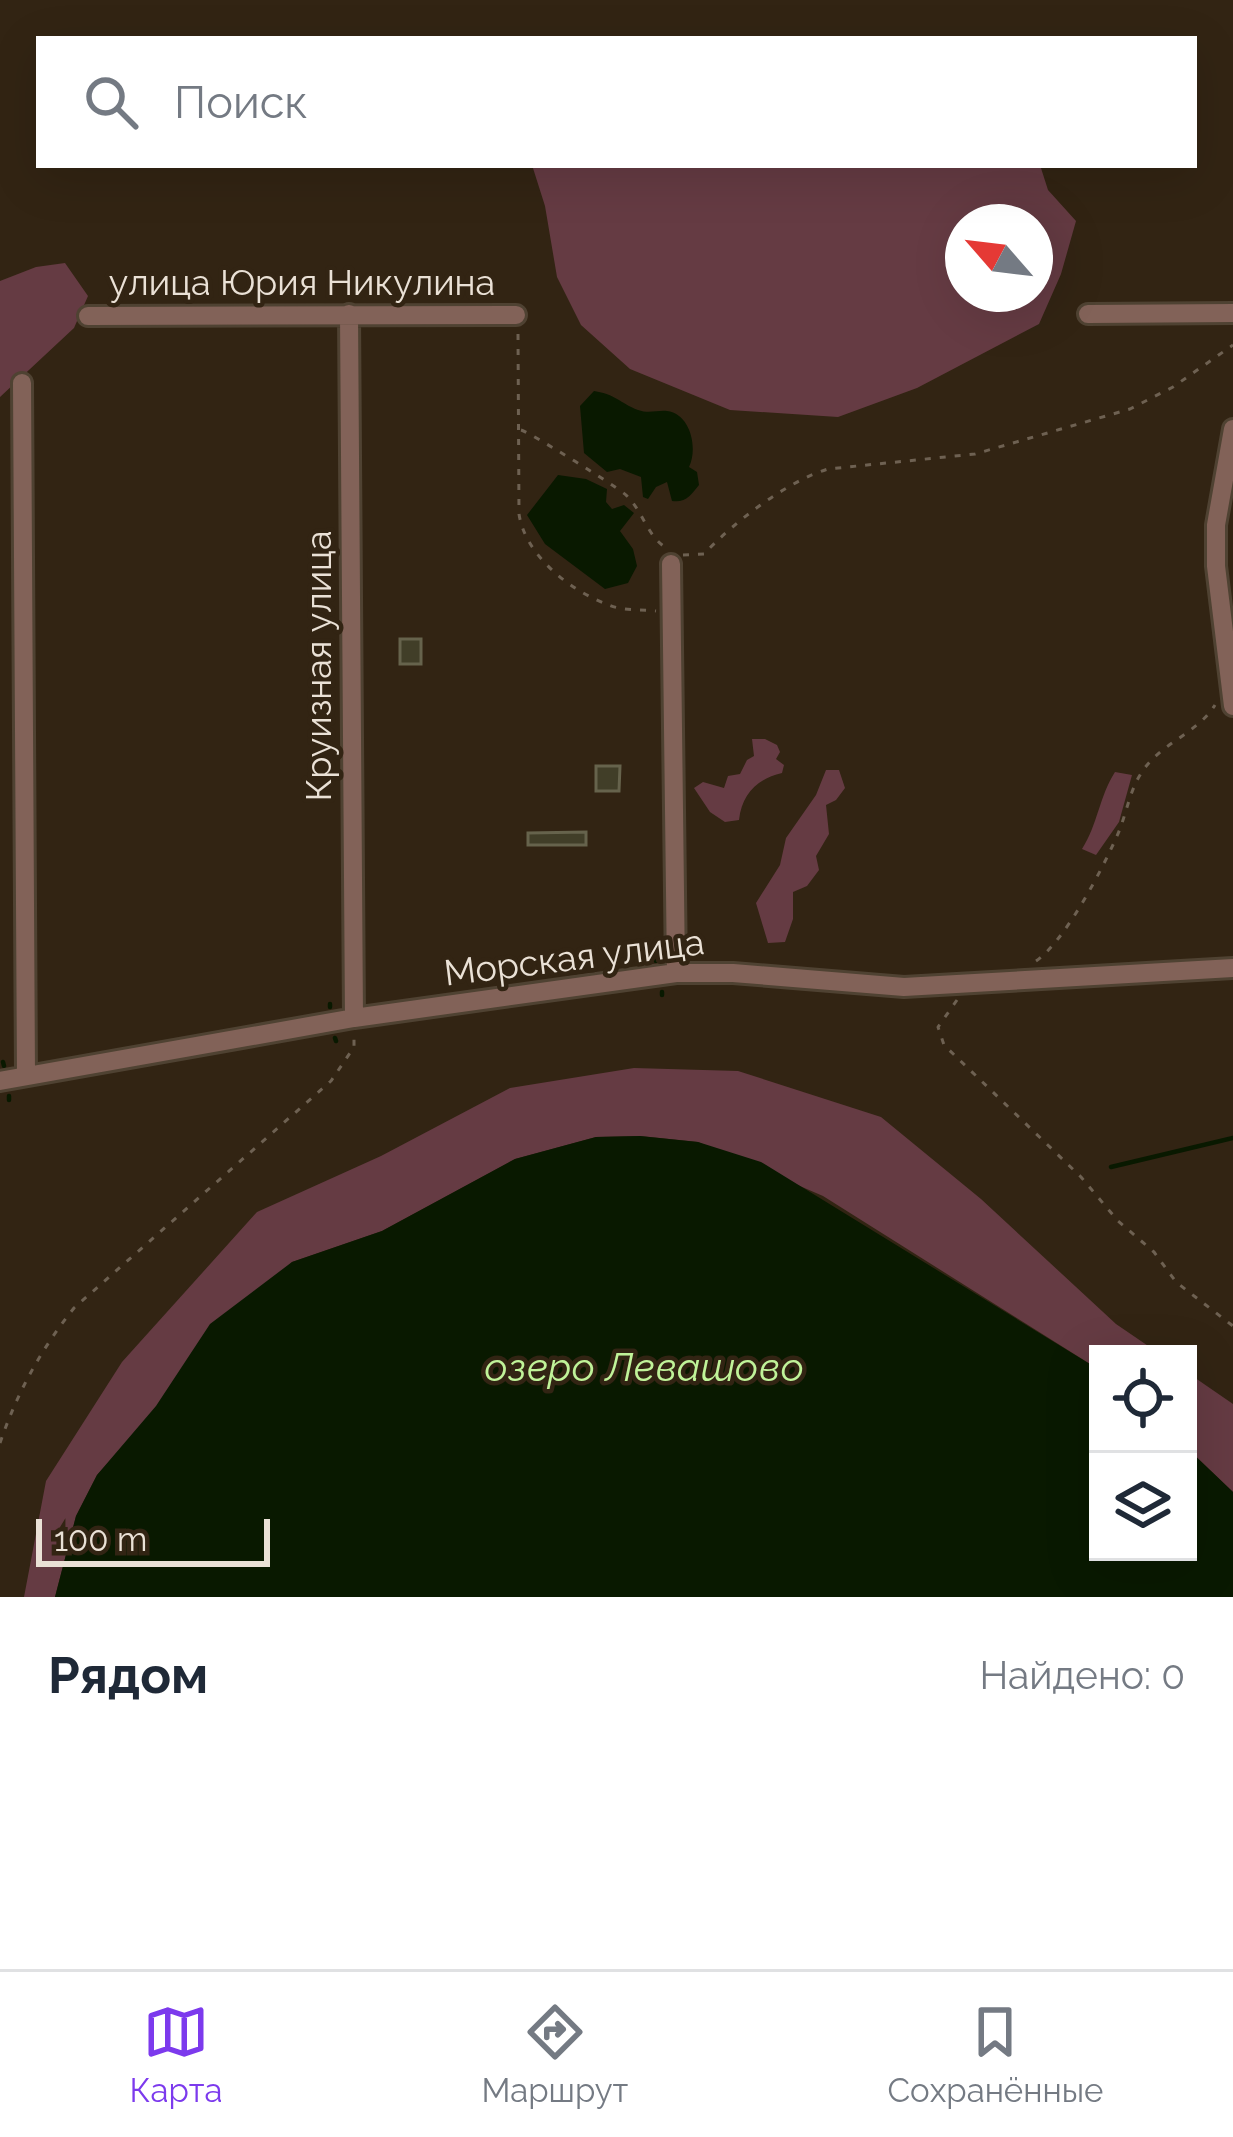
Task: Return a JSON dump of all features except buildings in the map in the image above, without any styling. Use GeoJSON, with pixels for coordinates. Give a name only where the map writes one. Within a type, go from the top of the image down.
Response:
{"type":"FeatureCollection","features":[{"type":"Feature","properties":{"kind":"street"},"geometry":{"type":"LineString","coordinates":[[1088,314],[1233,313]]}},
{"type":"Feature","properties":{"kind":"street","name":"Круизная улица"},"geometry":{"type":"LineString","coordinates":[[349,314],[354,1018]]}},
{"type":"Feature","properties":{"kind":"street","name":"улица Юрия Никулина"},"geometry":{"type":"LineString","coordinates":[[88,316],[516,315]]}},
{"type":"Feature","properties":{"kind":"street"},"geometry":{"type":"LineString","coordinates":[[22,383],[26,1076]]}},
{"type":"Feature","properties":{"kind":"street"},"geometry":{"type":"LineString","coordinates":[[1233,428],[1216,545],[1221,628],[1233,706]]}},
{"type":"Feature","properties":{"kind":"street"},"geometry":{"type":"LineString","coordinates":[[675,559],[670,612],[676,973]]}},
{"type":"Feature","properties":{"kind":"street","name":"Морская улица"},"geometry":{"type":"LineString","coordinates":[[0,1081],[354,1018],[676,973],[904,987],[1233,968]]}},
{"type":"Feature","properties":{"kind":"path"},"geometry":{"type":"LineString","coordinates":[[516,315],[521,359],[523,537],[577,589],[611,607],[670,612]]}},
{"type":"Feature","properties":{"kind":"path"},"geometry":{"type":"LineString","coordinates":[[520,430],[534,433],[626,493],[655,541],[675,559],[704,554],[724,533],[806,476],[828,469],[975,454],[1130,410],[1233,345]]}},
{"type":"Feature","properties":{"kind":"path"},"geometry":{"type":"LineString","coordinates":[[1032,963],[1058,941],[1075,914],[1116,839],[1142,770],[1232,695]]}},
{"type":"Feature","properties":{"kind":"path"},"geometry":{"type":"LineString","coordinates":[[958,1000],[938,1027],[944,1045],[1092,1188],[1118,1221],[1154,1252],[1175,1282],[1233,1326]]}},
{"type":"Feature","properties":{"kind":"path"},"geometry":{"type":"LineString","coordinates":[[0,1443],[46,1344],[74,1308],[331,1081],[354,1047],[354,1018]]}},
{"type":"Feature","properties":{"kind":"shaded area"},"geometry":{"type":"Polygon","coordinates":[[[533,168],[1041,168],[1048,190],[1076,221],[1053,292],[1053,204],[945,204],[945,312],[1044,312],[1039,324],[917,388],[838,417],[730,410],[630,369],[581,325],[557,277],[533,168]]]}},
{"type":"Feature","properties":{"kind":"shaded area"},"geometry":{"type":"Polygon","coordinates":[[[65,263],[88,296],[74,328],[0,397],[0,281],[36,267],[65,263]]]}},
{"type":"Feature","properties":{"kind":"shaded area"},"geometry":{"type":"Polygon","coordinates":[[[752,739],[777,745],[782,773],[752,789],[739,820],[725,822],[710,812],[694,788],[703,782],[724,788],[728,776],[740,774],[754,756],[752,739]]]}},
{"type":"Feature","properties":{"kind":"shaded area"},"geometry":{"type":"Polygon","coordinates":[[[826,770],[839,770],[845,788],[826,805],[829,834],[816,856],[819,870],[807,886],[793,892],[793,919],[785,942],[768,943],[756,903],[780,865],[786,838],[816,795],[826,770]]]}},
{"type":"Feature","properties":{"kind":"shaded area"},"geometry":{"type":"Polygon","coordinates":[[[1115,772],[1132,775],[1119,822],[1096,855],[1082,849],[1115,772]]]}},
{"type":"Feature","properties":{"kind":"shaded area"},"geometry":{"type":"Polygon","coordinates":[[[634,1068],[738,1071],[881,1117],[981,1199],[1116,1324],[1147,1345],[1089,1345],[1089,1363],[823,1196],[698,1142],[596,1137],[515,1159],[382,1231],[292,1262],[97,1475],[76,1516],[55,1597],[24,1597],[46,1481],[122,1362],[257,1212],[381,1156],[510,1088],[634,1068]]]}},
{"type":"Feature","properties":{"kind":"shaded area"},"geometry":{"type":"Polygon","coordinates":[[[1197,1379],[1233,1404],[1233,1492],[1197,1458],[1197,1379]]]}},
{"type":"Feature","properties":{"kind":"water"},"geometry":{"type":"Polygon","coordinates":[[[594,391],[638,410],[667,411],[682,418],[692,442],[689,467],[697,472],[699,485],[691,495],[672,501],[667,482],[656,487],[648,499],[643,497],[641,477],[620,469],[607,472],[584,453],[580,406],[594,391]]]}},
{"type":"Feature","properties":{"kind":"water"},"geometry":{"type":"Polygon","coordinates":[[[558,475],[586,479],[607,489],[606,502],[612,509],[624,505],[634,513],[620,531],[633,549],[637,566],[628,583],[605,589],[545,544],[527,515],[558,475]]]}},
{"type":"Feature","properties":{"kind":"water","name":"озеро Левашово"},"geometry":{"type":"Polygon","coordinates":[[[596,1137],[698,1142],[761,1162],[1089,1363],[1089,1561],[1197,1561],[1197,1458],[1233,1492],[1233,1597],[55,1597],[76,1516],[97,1475],[156,1406],[210,1324],[292,1262],[382,1231],[515,1159],[596,1137]]]}},
{"type":"Feature","properties":{"kind":"waterway"},"geometry":{"type":"LineString","coordinates":[[3,1062],[4,1066]]}},
{"type":"Feature","properties":{"kind":"waterway"},"geometry":{"type":"LineString","coordinates":[[1111,1167],[1233,1138]]}}]}
